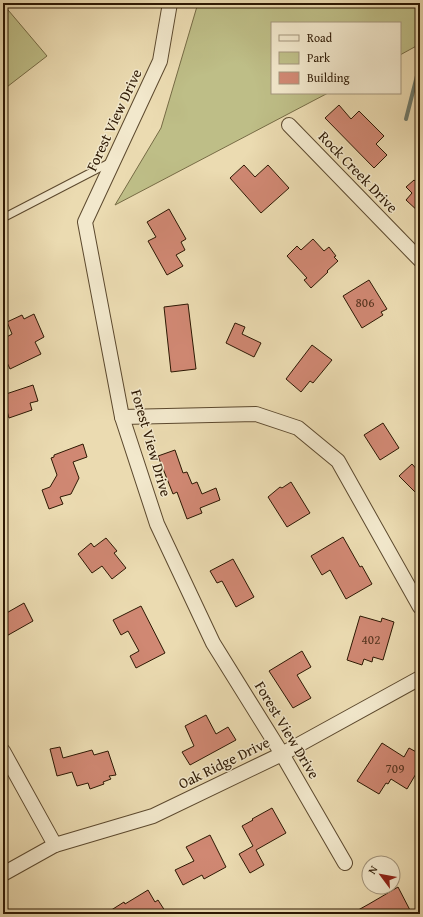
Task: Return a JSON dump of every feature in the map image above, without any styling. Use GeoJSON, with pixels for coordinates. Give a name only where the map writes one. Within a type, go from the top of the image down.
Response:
{"type":"FeatureCollection","features":[{"type":"Feature","properties":{"kind":"street","name":"Forest View Drive"},"geometry":{"type":"LineString","coordinates":[[170,3],[160,61],[85,222],[122,417],[157,524],[210,636],[282,754],[345,862]]}},
{"type":"Feature","properties":{"kind":"street","name":"Rock Creek Drive"},"geometry":{"type":"LineString","coordinates":[[289,125],[420,260]]}},
{"type":"Feature","properties":{"kind":"street"},"geometry":{"type":"LineString","coordinates":[[122,417],[256,414],[298,428],[338,461],[420,607]]}},
{"type":"Feature","properties":{"kind":"street","name":"Oak Ridge Drive"},"geometry":{"type":"LineString","coordinates":[[3,874],[55,845],[152,816],[282,754],[420,678]]}},
{"type":"Feature","properties":{"kind":"street"},"geometry":{"type":"LineString","coordinates":[[3,751],[55,845]]}},
{"type":"Feature","properties":{"kind":"lane"},"geometry":{"type":"LineString","coordinates":[[3,218],[114,160]]}},
{"type":"Feature","properties":{"kind":"green space"},"geometry":{"type":"Polygon","coordinates":[[[198,3],[420,3],[420,44],[401,54],[401,22],[271,22],[271,94],[326,94],[115,205],[161,128],[198,3]]]}},
{"type":"Feature","properties":{"kind":"green space"},"geometry":{"type":"Polygon","coordinates":[[[3,4],[47,56],[3,90],[3,4]]]}},
{"type":"Feature","properties":{"kind":"building"},"geometry":{"type":"Polygon","coordinates":[[[339,105],[351,119],[359,111],[384,136],[376,144],[387,155],[374,168],[325,118],[339,105]]]}},
{"type":"Feature","properties":{"kind":"building"},"geometry":{"type":"Polygon","coordinates":[[[244,165],[255,177],[268,165],[289,188],[261,213],[230,178],[244,165]]]}},
{"type":"Feature","properties":{"kind":"building"},"geometry":{"type":"Polygon","coordinates":[[[414,180],[420,185],[420,213],[406,200],[412,193],[406,187],[414,180]]]}},
{"type":"Feature","properties":{"kind":"building"},"geometry":{"type":"Polygon","coordinates":[[[169,209],[186,239],[181,242],[185,250],[176,255],[183,266],[167,275],[148,241],[156,237],[147,222],[169,209]]]}},
{"type":"Feature","properties":{"kind":"building"},"geometry":{"type":"Polygon","coordinates":[[[313,239],[324,251],[329,247],[336,256],[334,257],[338,261],[311,288],[304,280],[307,278],[287,256],[297,246],[301,250],[313,239]]]}},
{"type":"Feature","properties":{"kind":"building"},"geometry":{"type":"Polygon","coordinates":[[[369,280],[387,309],[381,312],[383,315],[362,328],[343,296],[369,280]]]}},
{"type":"Feature","properties":{"kind":"building"},"geometry":{"type":"Polygon","coordinates":[[[188,304],[196,369],[171,372],[164,307],[188,304]]]}},
{"type":"Feature","properties":{"kind":"building"},"geometry":{"type":"Polygon","coordinates":[[[34,314],[44,337],[35,342],[41,354],[10,369],[3,354],[3,339],[12,334],[7,322],[22,315],[24,319],[34,314]]]}},
{"type":"Feature","properties":{"kind":"building"},"geometry":{"type":"Polygon","coordinates":[[[235,323],[245,327],[242,334],[261,343],[254,357],[226,343],[235,323]]]}},
{"type":"Feature","properties":{"kind":"building"},"geometry":{"type":"Polygon","coordinates":[[[312,345],[332,360],[313,383],[310,381],[301,392],[286,379],[312,345]]]}},
{"type":"Feature","properties":{"kind":"building"},"geometry":{"type":"Polygon","coordinates":[[[33,385],[38,401],[30,403],[32,410],[9,418],[7,411],[3,412],[3,395],[33,385]]]}},
{"type":"Feature","properties":{"kind":"building"},"geometry":{"type":"Polygon","coordinates":[[[383,423],[399,448],[380,460],[364,435],[383,423]]]}},
{"type":"Feature","properties":{"kind":"building"},"geometry":{"type":"Polygon","coordinates":[[[83,444],[87,457],[73,462],[79,478],[71,494],[60,497],[63,504],[49,509],[42,490],[50,487],[57,475],[51,458],[54,457],[54,455],[83,444]]]}},
{"type":"Feature","properties":{"kind":"building"},"geometry":{"type":"Polygon","coordinates":[[[175,450],[183,473],[187,472],[192,484],[197,482],[202,494],[216,488],[220,500],[200,508],[202,513],[187,519],[177,492],[173,494],[158,456],[175,450]]]}},
{"type":"Feature","properties":{"kind":"building"},"geometry":{"type":"Polygon","coordinates":[[[412,464],[420,473],[420,497],[399,476],[412,464]]]}},
{"type":"Feature","properties":{"kind":"building"},"geometry":{"type":"Polygon","coordinates":[[[291,482],[310,513],[287,527],[268,497],[280,487],[282,488],[291,482]]]}},
{"type":"Feature","properties":{"kind":"building"},"geometry":{"type":"Polygon","coordinates":[[[343,537],[360,567],[362,566],[372,584],[346,599],[330,570],[322,575],[311,556],[343,537]]]}},
{"type":"Feature","properties":{"kind":"building"},"geometry":{"type":"Polygon","coordinates":[[[106,538],[117,551],[114,553],[126,568],[112,579],[102,566],[92,573],[78,554],[91,543],[94,547],[106,538]]]}},
{"type":"Feature","properties":{"kind":"building"},"geometry":{"type":"Polygon","coordinates":[[[233,559],[254,597],[236,607],[222,581],[217,583],[210,571],[233,559]]]}},
{"type":"Feature","properties":{"kind":"building"},"geometry":{"type":"Polygon","coordinates":[[[24,603],[33,621],[3,638],[3,615],[24,603]]]}},
{"type":"Feature","properties":{"kind":"building"},"geometry":{"type":"Polygon","coordinates":[[[141,606],[165,653],[136,668],[130,656],[139,651],[128,631],[121,635],[113,620],[141,606]]]}},
{"type":"Feature","properties":{"kind":"building"},"geometry":{"type":"Polygon","coordinates":[[[360,616],[381,622],[382,618],[394,622],[383,660],[373,657],[372,662],[364,659],[362,665],[347,660],[360,616]]]}},
{"type":"Feature","properties":{"kind":"building"},"geometry":{"type":"Polygon","coordinates":[[[302,651],[311,667],[297,675],[311,698],[293,708],[269,671],[302,651]]]}},
{"type":"Feature","properties":{"kind":"building"},"geometry":{"type":"Polygon","coordinates":[[[206,715],[216,734],[228,727],[236,740],[190,765],[182,752],[194,746],[185,726],[206,715]]]}},
{"type":"Feature","properties":{"kind":"building"},"geometry":{"type":"Polygon","coordinates":[[[382,743],[404,757],[409,748],[420,754],[420,767],[407,789],[391,779],[388,784],[386,783],[379,794],[357,781],[382,743]]]}},
{"type":"Feature","properties":{"kind":"building"},"geometry":{"type":"Polygon","coordinates":[[[60,747],[63,758],[92,750],[94,755],[108,751],[116,775],[109,776],[111,779],[103,782],[104,784],[90,789],[88,783],[77,786],[72,772],[57,776],[50,749],[60,747]]]}},
{"type":"Feature","properties":{"kind":"building"},"geometry":{"type":"Polygon","coordinates":[[[272,808],[286,833],[256,850],[264,865],[250,873],[239,854],[253,846],[242,826],[272,808]]]}},
{"type":"Feature","properties":{"kind":"building"},"geometry":{"type":"Polygon","coordinates":[[[210,835],[226,867],[204,879],[202,875],[183,885],[175,870],[194,861],[186,847],[210,835]]]}},
{"type":"Feature","properties":{"kind":"building"},"geometry":{"type":"Polygon","coordinates":[[[148,890],[155,902],[158,900],[167,914],[105,914],[124,902],[125,904],[148,890]]]}},
{"type":"Feature","properties":{"kind":"building"},"geometry":{"type":"Polygon","coordinates":[[[401,893],[412,914],[351,914],[384,895],[401,895],[401,893]]]}},
{"type":"Feature","properties":{"kind":"waterway"},"geometry":{"type":"LineString","coordinates":[[406,119],[420,64]]}}]}
